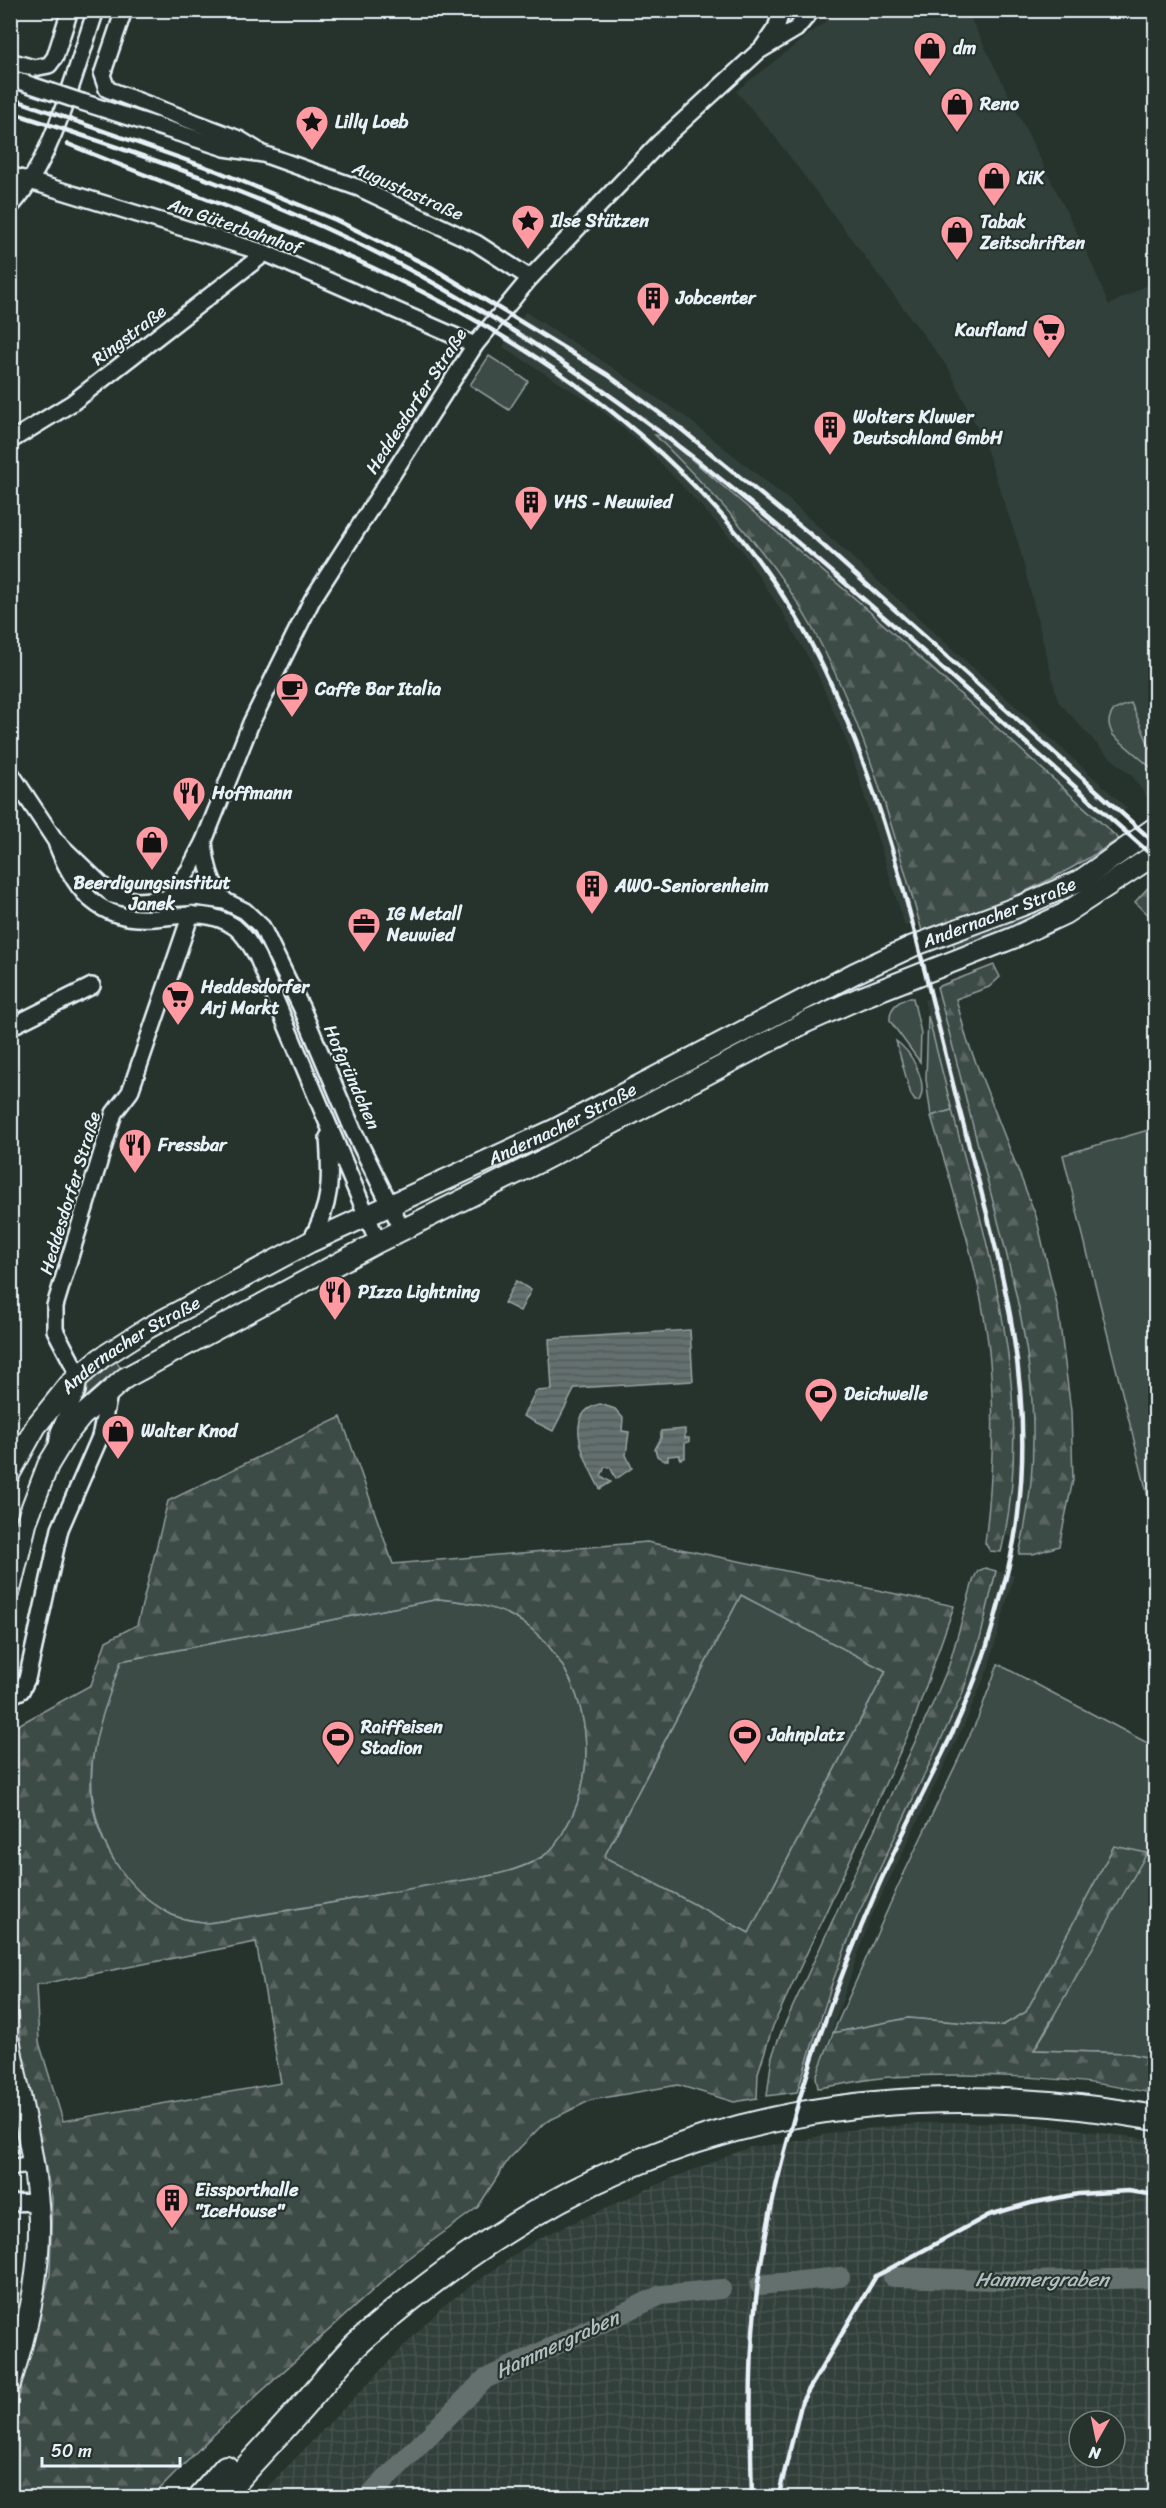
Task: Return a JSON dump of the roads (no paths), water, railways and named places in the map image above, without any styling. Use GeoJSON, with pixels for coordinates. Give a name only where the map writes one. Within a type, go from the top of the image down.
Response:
{"type":"FeatureCollection","features":[{"type":"Feature","properties":{"kind":"main road"},"geometry":{"type":"LineString","coordinates":[[200,2498],[295,2396],[335,2367],[414,2296],[516,2224],[585,2186],[655,2155],[714,2134],[765,2120],[821,2110],[920,2100],[1047,2103],[1155,2118]]}},
{"type":"Feature","properties":{"kind":"main road"},"geometry":{"type":"LineString","coordinates":[[220,2498],[335,2367]]}},
{"type":"Feature","properties":{"kind":"street"},"geometry":{"type":"LineString","coordinates":[[10,61],[40,68],[52,62],[70,10]]}},
{"type":"Feature","properties":{"kind":"street"},"geometry":{"type":"LineString","coordinates":[[10,207],[31,182],[69,89],[96,10]]}},
{"type":"Feature","properties":{"kind":"street","name":"Augustastraße"},"geometry":{"type":"LineString","coordinates":[[124,10],[102,75],[111,93],[239,139],[263,154],[391,202],[494,253],[530,278]]}},
{"type":"Feature","properties":{"kind":"street"},"geometry":{"type":"LineString","coordinates":[[759,51],[776,28],[782,10]]}},
{"type":"Feature","properties":{"kind":"street","name":"Heddesdorfer Straße"},"geometry":{"type":"LineString","coordinates":[[167,899],[189,870],[204,841],[251,723],[312,600],[475,345],[530,278],[660,142],[759,51],[803,23],[812,10]]}},
{"type":"Feature","properties":{"kind":"street","name":"Augustastraße"},"geometry":{"type":"LineString","coordinates":[[10,78],[225,148],[263,154]]}},
{"type":"Feature","properties":{"kind":"street","name":"Am Güterbahnhof"},"geometry":{"type":"LineString","coordinates":[[10,175],[265,253],[475,345]]}},
{"type":"Feature","properties":{"kind":"street","name":"Ringstraße"},"geometry":{"type":"LineString","coordinates":[[10,441],[72,403],[265,253]]}},
{"type":"Feature","properties":{"kind":"street","name":"Hofgründchen"},"geometry":{"type":"LineString","coordinates":[[10,772],[55,840],[68,871],[83,892],[106,911],[136,918],[209,915],[235,927],[257,956],[378,1242]]}},
{"type":"Feature","properties":{"kind":"street","name":"Andernacher Straße"},"geometry":{"type":"LineString","coordinates":[[11,1469],[36,1426],[79,1376],[115,1348],[148,1328],[310,1242],[554,1130],[855,973],[913,946],[1031,902],[1081,880],[1155,827]]}},
{"type":"Feature","properties":{"kind":"street","name":"Hofgründchen"},"geometry":{"type":"LineString","coordinates":[[55,840],[112,895],[137,901],[195,897],[225,901],[245,911],[262,927],[402,1229]]}},
{"type":"Feature","properties":{"kind":"street"},"geometry":{"type":"LineString","coordinates":[[204,841],[206,864],[214,887],[225,901]]}},
{"type":"Feature","properties":{"kind":"street","name":"Andernacher Straße"},"geometry":{"type":"LineString","coordinates":[[10,1590],[27,1520],[39,1485],[56,1450],[82,1416],[110,1390],[154,1361],[402,1229],[541,1161],[806,1022],[860,998],[1013,938],[1064,914],[1155,854]]}},
{"type":"Feature","properties":{"kind":"street"},"geometry":{"type":"LineString","coordinates":[[189,870],[190,886],[195,897],[209,915]]}},
{"type":"Feature","properties":{"kind":"street","name":"Heddesdorfer Straße"},"geometry":{"type":"LineString","coordinates":[[79,1376],[55,1330],[55,1306],[114,1113],[130,1092],[191,914]]}},
{"type":"Feature","properties":{"kind":"street"},"geometry":{"type":"LineString","coordinates":[[10,1027],[92,986]]}},
{"type":"Feature","properties":{"kind":"street"},"geometry":{"type":"LineString","coordinates":[[310,1242],[324,1215],[329,1195],[328,1125]]}},
{"type":"Feature","properties":{"kind":"street"},"geometry":{"type":"LineString","coordinates":[[56,1450],[58,1432],[77,1391],[79,1376]]}},
{"type":"Feature","properties":{"kind":"street","name":"Andernacher Straße"},"geometry":{"type":"LineString","coordinates":[[10,1696],[21,1691],[24,1686],[60,1528],[100,1437],[110,1390]]}},
{"type":"Feature","properties":{"kind":"street"},"geometry":{"type":"LineString","coordinates":[[10,1531],[27,1520]]}},
{"type":"Feature","properties":{"kind":"street"},"geometry":{"type":"LineString","coordinates":[[10,2044],[32,2164],[39,2235],[35,2285],[26,2330],[10,2384]]}},
{"type":"Feature","properties":{"kind":"street"},"geometry":{"type":"LineString","coordinates":[[10,2168],[32,2164]]}},
{"type":"Feature","properties":{"kind":"street"},"geometry":{"type":"LineString","coordinates":[[10,2203],[37,2202]]}},
{"type":"Feature","properties":{"kind":"waterway","name":"Hammergraben"},"geometry":{"type":"LineString","coordinates":[[760,2285],[840,2277]]}},
{"type":"Feature","properties":{"kind":"waterway","name":"Hammergraben"},"geometry":{"type":"LineString","coordinates":[[893,2277],[1027,2281],[1156,2278]]}},
{"type":"Feature","properties":{"kind":"waterway","name":"Hammergraben"},"geometry":{"type":"LineString","coordinates":[[367,2498],[485,2379],[661,2295],[721,2289]]}},
{"type":"Feature","properties":{"kind":"railway"},"geometry":{"type":"LineString","coordinates":[[10,98],[217,171],[336,220],[431,267],[608,375],[681,429],[816,539],[1156,844]]}},
{"type":"Feature","properties":{"kind":"railway"},"geometry":{"type":"LineString","coordinates":[[10,112],[169,165],[273,205],[324,228],[423,277],[495,319],[563,363],[694,458],[820,561],[1156,859]]}},
{"type":"Feature","properties":{"kind":"railway"},"geometry":{"type":"LineString","coordinates":[[68,144],[308,239],[386,274],[453,308],[518,346],[581,388],[640,435],[695,486],[744,542],[788,603],[824,669],[847,720],[900,877],[996,1249],[1007,1300],[1016,1352],[1021,1404],[1022,1458],[1018,1514],[1008,1570],[993,1625],[970,1693],[878,1887],[840,1979],[792,2123],[769,2220],[753,2326],[752,2498]]}},
{"type":"Feature","properties":{"kind":"railway"},"geometry":{"type":"LineString","coordinates":[[778,2498],[802,2401],[876,2276],[989,2215],[1031,2203],[1078,2194],[1128,2191],[1156,2195]]}},
{"type":"Feature","properties":{"kind":"place","name":"dm"},"geometry":{"type":"Point","coordinates":[930,77]}},
{"type":"Feature","properties":{"kind":"place","name":"Reno"},"geometry":{"type":"Point","coordinates":[957,133]}},
{"type":"Feature","properties":{"kind":"place","name":"Lilly Loeb"},"geometry":{"type":"Point","coordinates":[312,151]}},
{"type":"Feature","properties":{"kind":"place","name":"KiK"},"geometry":{"type":"Point","coordinates":[994,207]}},
{"type":"Feature","properties":{"kind":"place","name":"Ilse Stützen"},"geometry":{"type":"Point","coordinates":[528,250]}},
{"type":"Feature","properties":{"kind":"place","name":"Tabak Zeitschriften"},"geometry":{"type":"Point","coordinates":[957,261]}},
{"type":"Feature","properties":{"kind":"place","name":"Jobcenter"},"geometry":{"type":"Point","coordinates":[653,327]}},
{"type":"Feature","properties":{"kind":"place","name":"Kaufland"},"geometry":{"type":"Point","coordinates":[1049,359]}},
{"type":"Feature","properties":{"kind":"place","name":"Wolters Kluwer Deutschland GmbH"},"geometry":{"type":"Point","coordinates":[830,456]}},
{"type":"Feature","properties":{"kind":"place","name":"VHS - Neuwied"},"geometry":{"type":"Point","coordinates":[531,531]}},
{"type":"Feature","properties":{"kind":"place","name":"Caffe Bar Italia"},"geometry":{"type":"Point","coordinates":[292,718]}},
{"type":"Feature","properties":{"kind":"place","name":"Hoffmann"},"geometry":{"type":"Point","coordinates":[189,822]}},
{"type":"Feature","properties":{"kind":"place","name":"Beerdigungsinstitut Janek"},"geometry":{"type":"Point","coordinates":[152,871]}},
{"type":"Feature","properties":{"kind":"place","name":"AWO-Seniorenheim"},"geometry":{"type":"Point","coordinates":[592,915]}},
{"type":"Feature","properties":{"kind":"place","name":"IG Metall Neuwied"},"geometry":{"type":"Point","coordinates":[364,953]}},
{"type":"Feature","properties":{"kind":"place","name":"Heddesdorfer Arj Markt"},"geometry":{"type":"Point","coordinates":[178,1026]}},
{"type":"Feature","properties":{"kind":"place","name":"Fressbar"},"geometry":{"type":"Point","coordinates":[135,1174]}},
{"type":"Feature","properties":{"kind":"place","name":"PIzza Lightning"},"geometry":{"type":"Point","coordinates":[335,1321]}},
{"type":"Feature","properties":{"kind":"place","name":"Deichwelle"},"geometry":{"type":"Point","coordinates":[821,1423]}},
{"type":"Feature","properties":{"kind":"place","name":"Walter Knod"},"geometry":{"type":"Point","coordinates":[118,1460]}},
{"type":"Feature","properties":{"kind":"place","name":"Jahnplatz"},"geometry":{"type":"Point","coordinates":[745,1764]}},
{"type":"Feature","properties":{"kind":"place","name":"Raiffeisen Stadion"},"geometry":{"type":"Point","coordinates":[338,1766]}},
{"type":"Feature","properties":{"kind":"place","name":"Eissporthalle \"IceHouse\""},"geometry":{"type":"Point","coordinates":[172,2229]}}]}
